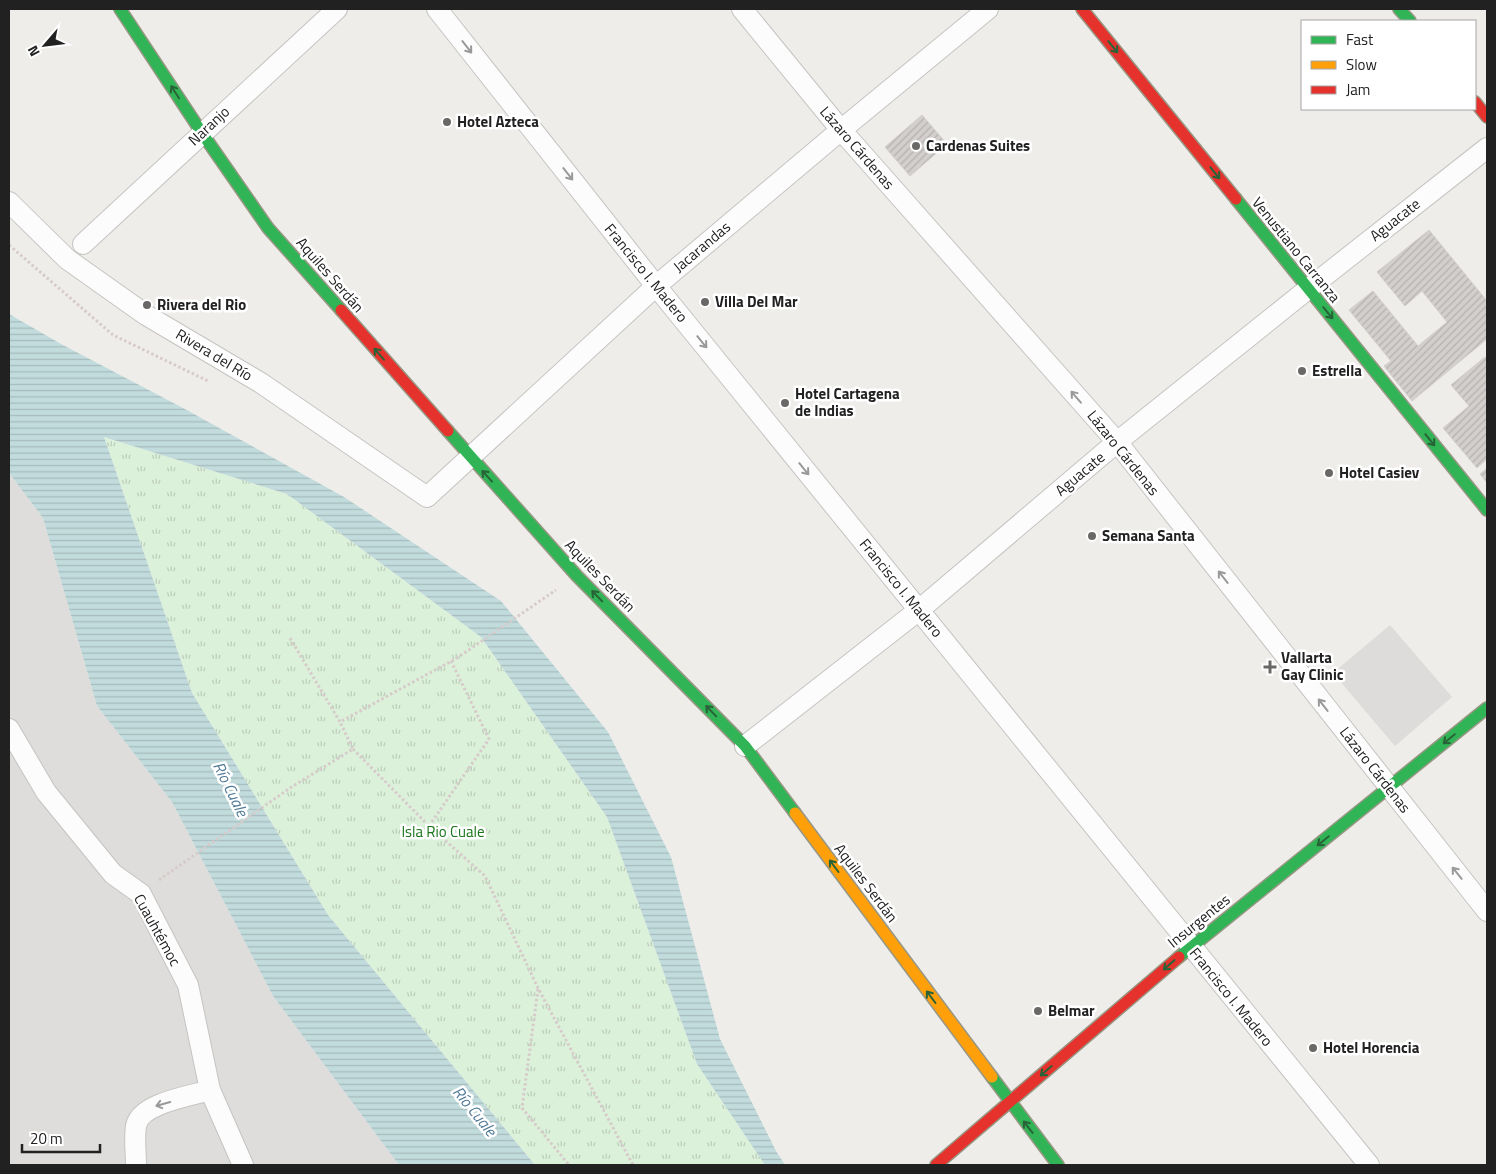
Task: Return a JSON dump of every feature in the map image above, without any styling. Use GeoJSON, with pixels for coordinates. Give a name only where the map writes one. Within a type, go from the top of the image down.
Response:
{"type":"FeatureCollection","features":[{"type":"Feature","properties":{"kind":"street","name":"Aquiles Serdán"},"geometry":{"type":"LineString","coordinates":[[120,9],[268,228],[577,576],[745,746],[1058,1165]]}},
{"type":"Feature","properties":{"kind":"street","name":"Naranjo"},"geometry":{"type":"LineString","coordinates":[[83,244],[337,9]]}},
{"type":"Feature","properties":{"kind":"street","name":"Francisco I. Madero"},"geometry":{"type":"LineString","coordinates":[[436,9],[656,286],[1190,947],[1369,1165]]}},
{"type":"Feature","properties":{"kind":"street","name":"Lázaro Cárdenas"},"geometry":{"type":"LineString","coordinates":[[742,9],[840,130],[1117,442],[1487,912]]}},
{"type":"Feature","properties":{"kind":"street","name":"Jacarandas"},"geometry":{"type":"LineString","coordinates":[[428,497],[656,286],[840,130],[988,9]]}},
{"type":"Feature","properties":{"kind":"street","name":"Venustiano Carranza"},"geometry":{"type":"LineString","coordinates":[[1082,9],[1487,510]]}},
{"type":"Feature","properties":{"kind":"street"},"geometry":{"type":"LineString","coordinates":[[1399,9],[1409,20]]}},
{"type":"Feature","properties":{"kind":"street"},"geometry":{"type":"LineString","coordinates":[[1476,103],[1487,117]]}},
{"type":"Feature","properties":{"kind":"street","name":"Aguacate"},"geometry":{"type":"LineString","coordinates":[[745,746],[919,610],[1117,442],[1487,148]]}},
{"type":"Feature","properties":{"kind":"street","name":"Rivera del Río"},"geometry":{"type":"LineString","coordinates":[[9,202],[67,258],[146,315],[261,383],[428,497]]}},
{"type":"Feature","properties":{"kind":"street","name":"Insurgentes"},"geometry":{"type":"LineString","coordinates":[[936,1165],[1190,947],[1487,708]]}},
{"type":"Feature","properties":{"kind":"street","name":"Cuauhtémoc"},"geometry":{"type":"LineString","coordinates":[[9,729],[46,792],[112,874],[141,894],[188,985],[210,1090],[243,1165]]}},
{"type":"Feature","properties":{"kind":"street"},"geometry":{"type":"LineString","coordinates":[[136,1165],[136,1124],[142,1115],[151,1107],[210,1090]]}},
{"type":"Feature","properties":{"kind":"path"},"geometry":{"type":"LineString","coordinates":[[340,722],[457,658],[528,609]]}},
{"type":"Feature","properties":{"kind":"path"},"geometry":{"type":"LineString","coordinates":[[290,638],[340,722],[353,749],[429,826],[485,876],[538,988],[633,1165]]}},
{"type":"Feature","properties":{"kind":"path"},"geometry":{"type":"LineString","coordinates":[[429,826],[490,739],[451,661]]}},
{"type":"Feature","properties":{"kind":"path"},"geometry":{"type":"LineString","coordinates":[[156,882],[290,788],[353,749]]}},
{"type":"Feature","properties":{"kind":"path"},"geometry":{"type":"LineString","coordinates":[[538,988],[522,1108],[569,1165]]}},
{"type":"Feature","properties":{"kind":"shaded area"},"geometry":{"type":"Polygon","coordinates":[[[9,473],[43,518],[97,706],[172,802],[273,996],[399,1165],[9,1165],[9,473]]]}},
{"type":"Feature","properties":{"kind":"shaded area"},"geometry":{"type":"Polygon","coordinates":[[[1390,625],[1452,697],[1395,746],[1333,673],[1390,625]]]}},
{"type":"Feature","properties":{"kind":"green space","name":"Isla Rio Cuale"},"geometry":{"type":"Polygon","coordinates":[[[104,437],[287,494],[481,637],[607,817],[697,1064],[765,1165],[535,1165],[328,915],[192,693],[104,437]]]}},
{"type":"Feature","properties":{"kind":"water","name":"Río Cuale"},"geometry":{"type":"Polygon","coordinates":[[[9,314],[344,497],[501,601],[608,732],[671,857],[720,1039],[776,1151],[785,1165],[765,1165],[697,1064],[607,817],[481,637],[287,494],[104,437],[192,693],[328,915],[535,1165],[399,1165],[273,996],[172,802],[97,706],[43,518],[9,473],[9,314]]]}},
{"type":"Feature","properties":{"kind":"building","name":"Cardenas Suites"},"geometry":{"type":"Polygon","coordinates":[[[922,115],[947,144],[910,176],[885,147],[922,115]]]}},
{"type":"Feature","properties":{"kind":"building"},"geometry":{"type":"Polygon","coordinates":[[[1429,230],[1487,301],[1487,339],[1412,401],[1384,366],[1391,361],[1349,310],[1373,291],[1418,346],[1447,322],[1422,291],[1405,306],[1377,272],[1429,230]]]}},
{"type":"Feature","properties":{"kind":"building"},"geometry":{"type":"Polygon","coordinates":[[[1485,357],[1487,359],[1487,459],[1477,468],[1443,428],[1469,406],[1451,385],[1485,357]]]}},
{"type":"Feature","properties":{"kind":"building"},"geometry":{"type":"Polygon","coordinates":[[[1487,468],[1487,483],[1480,474],[1487,468]]]}},
{"type":"Feature","properties":{"kind":"traffic: fast"},"geometry":{"type":"LineString","coordinates":[[120,9],[268,228],[341,310]]}},
{"type":"Feature","properties":{"kind":"traffic: fast"},"geometry":{"type":"LineString","coordinates":[[1399,9],[1409,20]]}},
{"type":"Feature","properties":{"kind":"traffic: fast"},"geometry":{"type":"LineString","coordinates":[[1236,199],[1487,510]]}},
{"type":"Feature","properties":{"kind":"traffic: fast"},"geometry":{"type":"LineString","coordinates":[[448,431],[577,576],[745,746],[795,813]]}},
{"type":"Feature","properties":{"kind":"traffic: fast"},"geometry":{"type":"LineString","coordinates":[[1179,957],[1487,708]]}},
{"type":"Feature","properties":{"kind":"traffic: fast"},"geometry":{"type":"LineString","coordinates":[[992,1077],[1058,1165]]}},
{"type":"Feature","properties":{"kind":"traffic: slow"},"geometry":{"type":"LineString","coordinates":[[795,813],[992,1077]]}},
{"type":"Feature","properties":{"kind":"traffic: jam"},"geometry":{"type":"LineString","coordinates":[[1082,9],[1236,199]]}},
{"type":"Feature","properties":{"kind":"traffic: jam"},"geometry":{"type":"LineString","coordinates":[[1476,103],[1487,117]]}},
{"type":"Feature","properties":{"kind":"traffic: jam"},"geometry":{"type":"LineString","coordinates":[[341,310],[448,431]]}},
{"type":"Feature","properties":{"kind":"traffic: jam"},"geometry":{"type":"LineString","coordinates":[[936,1165],[1179,957]]}},
{"type":"Feature","properties":{"kind":"place","name":"Hotel Azteca"},"geometry":{"type":"Point","coordinates":[447,122]}},
{"type":"Feature","properties":{"kind":"place","name":"Cardenas Suites"},"geometry":{"type":"Point","coordinates":[916,146]}},
{"type":"Feature","properties":{"kind":"place","name":"Villa Del Mar"},"geometry":{"type":"Point","coordinates":[705,302]}},
{"type":"Feature","properties":{"kind":"place","name":"Rivera del Rio"},"geometry":{"type":"Point","coordinates":[147,305]}},
{"type":"Feature","properties":{"kind":"place","name":"Estrella"},"geometry":{"type":"Point","coordinates":[1302,371]}},
{"type":"Feature","properties":{"kind":"place","name":"Hotel Cartagena de Indias"},"geometry":{"type":"Point","coordinates":[785,403]}},
{"type":"Feature","properties":{"kind":"place","name":"Hotel Casiev"},"geometry":{"type":"Point","coordinates":[1329,473]}},
{"type":"Feature","properties":{"kind":"place","name":"Semana Santa"},"geometry":{"type":"Point","coordinates":[1092,536]}},
{"type":"Feature","properties":{"kind":"place","name":"Vallarta Gay Clinic"},"geometry":{"type":"Point","coordinates":[1270,667]}},
{"type":"Feature","properties":{"kind":"place","name":"Belmar"},"geometry":{"type":"Point","coordinates":[1038,1011]}},
{"type":"Feature","properties":{"kind":"place","name":"Hotel Horencia"},"geometry":{"type":"Point","coordinates":[1313,1048]}}]}
